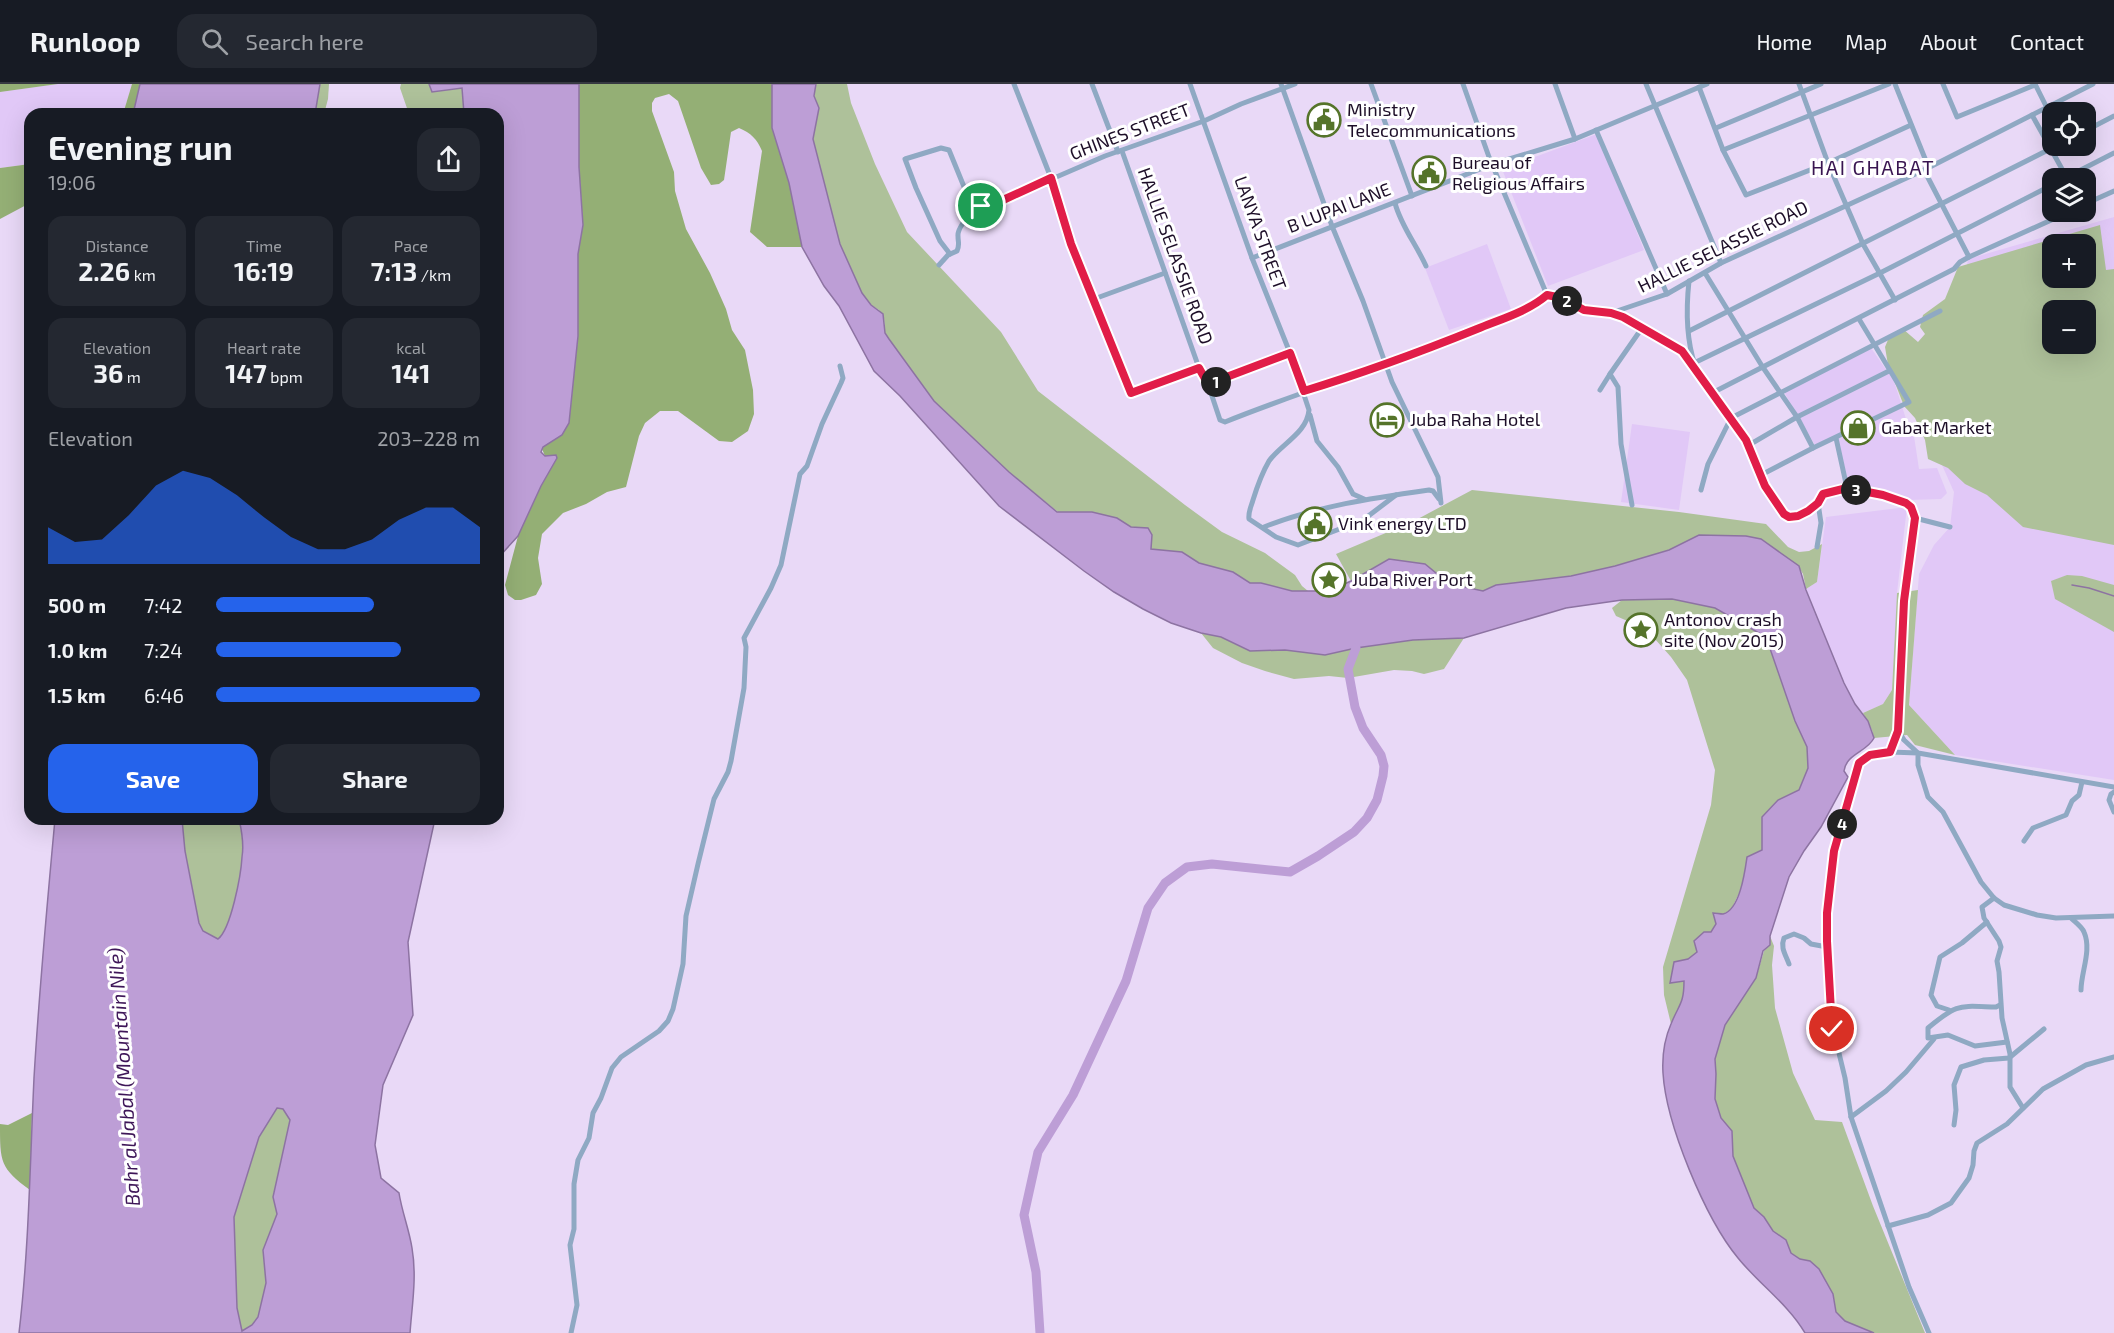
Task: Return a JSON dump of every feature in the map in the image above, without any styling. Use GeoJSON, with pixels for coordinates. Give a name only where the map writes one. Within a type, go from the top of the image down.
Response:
{"type":"FeatureCollection","features":[{"type":"Feature","properties":{"kind":"street"},"geometry":{"type":"LineString","coordinates":[[1014,84],[1051,178],[1071,244],[1131,393],[1199,368]]}},
{"type":"Feature","properties":{"kind":"street","name":"HALLIE SELASSIE ROAD"},"geometry":{"type":"LineString","coordinates":[[1092,84],[1120,151],[1199,368],[1208,384],[1220,418],[1226,422],[1304,391],[1386,364],[1534,306],[1547,295],[1562,298],[1584,310],[1611,313],[1667,294],[1721,263],[1926,168],[2042,110]]}},
{"type":"Feature","properties":{"kind":"street","name":"LANYA STREET"},"geometry":{"type":"LineString","coordinates":[[1190,84],[1252,258],[1304,391],[1317,441],[1343,474],[1353,494],[1366,499]]}},
{"type":"Feature","properties":{"kind":"street","name":"GHINES STREET"},"geometry":{"type":"LineString","coordinates":[[977,207],[1003,200],[1051,178],[1204,120],[1282,86],[1295,84]]}},
{"type":"Feature","properties":{"kind":"street"},"geometry":{"type":"LineString","coordinates":[[1371,84],[1412,196]]}},
{"type":"Feature","properties":{"kind":"street"},"geometry":{"type":"LineString","coordinates":[[1463,84],[1547,295]]}},
{"type":"Feature","properties":{"kind":"street"},"geometry":{"type":"LineString","coordinates":[[1555,84],[1575,139]]}},
{"type":"Feature","properties":{"kind":"street"},"geometry":{"type":"LineString","coordinates":[[1646,84],[1721,263]]}},
{"type":"Feature","properties":{"kind":"street","name":"B LUPAI LANE"},"geometry":{"type":"LineString","coordinates":[[1252,258],[1493,164],[1575,139],[1707,84]]}},
{"type":"Feature","properties":{"kind":"street"},"geometry":{"type":"LineString","coordinates":[[1798,84],[1827,163],[1863,244],[1895,300]]}},
{"type":"Feature","properties":{"kind":"street"},"geometry":{"type":"LineString","coordinates":[[1716,128],[1821,84]]}},
{"type":"Feature","properties":{"kind":"street"},"geometry":{"type":"LineString","coordinates":[[1724,150],[1889,84]]}},
{"type":"Feature","properties":{"kind":"street"},"geometry":{"type":"LineString","coordinates":[[1894,84],[1941,205],[1969,257]]}},
{"type":"Feature","properties":{"kind":"street"},"geometry":{"type":"LineString","coordinates":[[1943,84],[1957,117],[2035,84],[2044,102]]}},
{"type":"Feature","properties":{"kind":"street","name":"HALLIE SELASSIE ROAD"},"geometry":{"type":"LineString","coordinates":[[2058,102],[2093,84]]}},
{"type":"Feature","properties":{"kind":"street"},"geometry":{"type":"LineString","coordinates":[[1264,527],[1291,516],[1366,499],[1433,491],[1441,503],[1438,477],[1392,382],[1363,301],[1332,226],[1282,86]]}},
{"type":"Feature","properties":{"kind":"street"},"geometry":{"type":"LineString","coordinates":[[1699,88],[1699,86],[1724,150],[1746,195],[1827,163],[1911,125]]}},
{"type":"Feature","properties":{"kind":"street"},"geometry":{"type":"LineString","coordinates":[[2032,115],[2042,130]]}},
{"type":"Feature","properties":{"kind":"street"},"geometry":{"type":"LineString","coordinates":[[2096,125],[2114,116]]}},
{"type":"Feature","properties":{"kind":"street"},"geometry":{"type":"LineString","coordinates":[[1596,130],[1667,294]]}},
{"type":"Feature","properties":{"kind":"street"},"geometry":{"type":"LineString","coordinates":[[939,265],[958,249],[957,235],[960,228],[977,207],[969,199],[949,150],[941,148],[905,159],[940,241],[950,254]]}},
{"type":"Feature","properties":{"kind":"street"},"geometry":{"type":"LineString","coordinates":[[1689,331],[2042,153]]}},
{"type":"Feature","properties":{"kind":"street"},"geometry":{"type":"LineString","coordinates":[[2085,168],[2114,153]]}},
{"type":"Feature","properties":{"kind":"street"},"geometry":{"type":"LineString","coordinates":[[1694,363],[1880,273],[2042,190]]}},
{"type":"Feature","properties":{"kind":"street"},"geometry":{"type":"LineString","coordinates":[[2096,199],[2114,191]]}},
{"type":"Feature","properties":{"kind":"street"},"geometry":{"type":"LineString","coordinates":[[1395,203],[1400,220],[1414,241],[1426,266]]}},
{"type":"Feature","properties":{"kind":"street"},"geometry":{"type":"LineString","coordinates":[[1712,393],[1954,269],[1969,257],[2047,222]]}},
{"type":"Feature","properties":{"kind":"street"},"geometry":{"type":"LineString","coordinates":[[1094,299],[1165,273]]}},
{"type":"Feature","properties":{"kind":"street"},"geometry":{"type":"LineString","coordinates":[[1705,273],[1762,366],[1797,417],[1812,448]]}},
{"type":"Feature","properties":{"kind":"street"},"geometry":{"type":"LineString","coordinates":[[1689,281],[1686,303],[1689,331],[1694,363],[1702,380]]}},
{"type":"Feature","properties":{"kind":"street"},"geometry":{"type":"LineString","coordinates":[[1701,490],[1708,464],[1731,418],[1940,310]]}},
{"type":"Feature","properties":{"kind":"street"},"geometry":{"type":"LineString","coordinates":[[1611,313],[1682,351],[1749,445],[1765,486],[1778,508],[1789,517],[1798,516],[1818,503],[1823,494],[1847,488],[1883,495],[1911,507],[1915,518],[1904,601],[1898,731],[1890,752]]}},
{"type":"Feature","properties":{"kind":"street"},"geometry":{"type":"LineString","coordinates":[[1761,475],[1909,402],[1859,319]]}},
{"type":"Feature","properties":{"kind":"street"},"geometry":{"type":"LineString","coordinates":[[1600,390],[1642,328]]}},
{"type":"Feature","properties":{"kind":"street"},"geometry":{"type":"LineString","coordinates":[[1208,384],[1290,353]]}},
{"type":"Feature","properties":{"kind":"street"},"geometry":{"type":"LineString","coordinates":[[571,1333],[577,1305],[570,1245],[574,1229],[574,1184],[578,1160],[590,1138],[593,1113],[612,1068],[621,1057],[659,1031],[668,1021],[673,1009],[683,964],[686,916],[698,864],[714,799],[731,761],[744,688],[746,647],[744,638],[781,566],[800,474],[807,466],[822,424],[843,378],[840,366]]}},
{"type":"Feature","properties":{"kind":"street"},"geometry":{"type":"LineString","coordinates":[[1749,445],[1797,417],[1889,371]]}},
{"type":"Feature","properties":{"kind":"street"},"geometry":{"type":"LineString","coordinates":[[1610,374],[1618,387],[1621,444],[1632,505]]}},
{"type":"Feature","properties":{"kind":"street"},"geometry":{"type":"LineString","coordinates":[[1309,413],[1300,429],[1270,460],[1260,479],[1248,514],[1251,521],[1264,527],[1276,537],[1298,545],[1363,520],[1396,495]]}},
{"type":"Feature","properties":{"kind":"street"},"geometry":{"type":"LineString","coordinates":[[1836,438],[1847,488]]}},
{"type":"Feature","properties":{"kind":"street"},"geometry":{"type":"LineString","coordinates":[[1817,547],[1821,523],[1818,503]]}},
{"type":"Feature","properties":{"kind":"street"},"geometry":{"type":"LineString","coordinates":[[1915,518],[1950,527]]}},
{"type":"Feature","properties":{"kind":"street"},"geometry":{"type":"LineString","coordinates":[[1898,731],[1918,753]]}},
{"type":"Feature","properties":{"kind":"street"},"geometry":{"type":"LineString","coordinates":[[1929,1333],[1909,1287],[1851,1117],[1843,1069],[1830,1016],[1831,983],[1827,947],[1827,913],[1834,851],[1854,777],[1863,758],[1870,755],[1890,752],[1918,753],[2114,787]]}},
{"type":"Feature","properties":{"kind":"street"},"geometry":{"type":"LineString","coordinates":[[1918,753],[1918,765],[1928,797],[1942,812],[1981,882],[1994,898],[2004,905],[2037,915],[2071,918],[2114,916]]}},
{"type":"Feature","properties":{"kind":"street"},"geometry":{"type":"LineString","coordinates":[[2024,841],[2033,828],[2066,815],[2072,801],[2079,795],[2082,782]]}},
{"type":"Feature","properties":{"kind":"street"},"geometry":{"type":"LineString","coordinates":[[2114,792],[2109,800],[2114,812]]}},
{"type":"Feature","properties":{"kind":"street"},"geometry":{"type":"LineString","coordinates":[[1994,898],[1982,907],[1987,922],[2001,947],[1997,961],[2000,1005],[2009,1058],[2010,1087],[2023,1108]]}},
{"type":"Feature","properties":{"kind":"street"},"geometry":{"type":"LineString","coordinates":[[2071,918],[2084,932],[2087,954],[2081,990]]}},
{"type":"Feature","properties":{"kind":"street"},"geometry":{"type":"LineString","coordinates":[[1949,1010],[1937,1006],[1931,995],[1940,957],[1962,943],[1987,922]]}},
{"type":"Feature","properties":{"kind":"street"},"geometry":{"type":"LineString","coordinates":[[1789,964],[1783,953],[1784,938],[1794,934],[1811,944],[1827,947]]}},
{"type":"Feature","properties":{"kind":"street"},"geometry":{"type":"LineString","coordinates":[[2000,1005],[1996,1007],[1962,1006],[1949,1010],[1928,1028],[1928,1038],[1934,1039],[1948,1035],[1975,1046],[2007,1042]]}},
{"type":"Feature","properties":{"kind":"street"},"geometry":{"type":"LineString","coordinates":[[1954,1125],[1956,1110],[1954,1085],[1961,1067],[1984,1060],[2009,1058],[2044,1029]]}},
{"type":"Feature","properties":{"kind":"street"},"geometry":{"type":"LineString","coordinates":[[1851,1117],[1893,1085],[1934,1039]]}},
{"type":"Feature","properties":{"kind":"street"},"geometry":{"type":"LineString","coordinates":[[1888,1226],[1928,1215],[1951,1203],[1969,1178],[1977,1143],[1994,1134],[2043,1089],[2086,1065],[2114,1057]]}},
{"type":"Feature","properties":{"kind":"shaded area"},"geometry":{"type":"Polygon","coordinates":[[[58,84],[132,84],[125,108],[24,108],[24,165],[0,168],[0,92],[58,84]]]}},
{"type":"Feature","properties":{"kind":"shaded area"},"geometry":{"type":"Polygon","coordinates":[[[1597,134],[1644,250],[1548,286],[1502,169],[1597,134]]]}},
{"type":"Feature","properties":{"kind":"shaded area"},"geometry":{"type":"Polygon","coordinates":[[[2114,217],[2114,780],[1955,755],[1909,705],[1919,574],[1934,545],[1950,527],[1954,492],[1934,447],[1968,259],[2042,238],[2042,288],[2096,288],[2096,234],[2055,234],[2114,217]]]}},
{"type":"Feature","properties":{"kind":"shaded area"},"geometry":{"type":"Polygon","coordinates":[[[1487,244],[1511,309],[1449,330],[1425,268],[1487,244]]]}},
{"type":"Feature","properties":{"kind":"shaded area","name":"Gabat Market"},"geometry":{"type":"Polygon","coordinates":[[[1871,348],[1894,381],[1914,436],[1919,469],[1937,468],[1947,493],[1941,499],[1909,500],[1849,484],[1837,437],[1816,447],[1784,392],[1871,348]]]}},
{"type":"Feature","properties":{"kind":"shaded area"},"geometry":{"type":"Polygon","coordinates":[[[1632,424],[1690,432],[1679,510],[1621,502],[1632,424]]]}},
{"type":"Feature","properties":{"kind":"shaded area"},"geometry":{"type":"Polygon","coordinates":[[[1907,507],[1897,593],[1892,690],[1883,704],[1863,713],[1855,704],[1844,683],[1806,589],[1817,582],[1826,517],[1907,507]]]}},
{"type":"Feature","properties":{"kind":"green space"},"geometry":{"type":"Polygon","coordinates":[[[0,84],[58,84],[0,92],[0,84]]]}},
{"type":"Feature","properties":{"kind":"green space"},"geometry":{"type":"Polygon","coordinates":[[[132,84],[140,84],[134,108],[125,108],[132,84]]]}},
{"type":"Feature","properties":{"kind":"green space"},"geometry":{"type":"Polygon","coordinates":[[[320,84],[329,84],[326,108],[316,108],[320,84]]]}},
{"type":"Feature","properties":{"kind":"green space"},"geometry":{"type":"Polygon","coordinates":[[[401,84],[429,84],[432,92],[462,88],[464,108],[407,108],[400,88],[401,84]]]}},
{"type":"Feature","properties":{"kind":"green space"},"geometry":{"type":"Polygon","coordinates":[[[579,84],[772,84],[772,128],[789,183],[802,247],[767,247],[750,232],[762,151],[753,137],[739,128],[731,132],[724,180],[719,184],[711,185],[701,168],[678,101],[669,94],[655,98],[652,111],[674,172],[675,191],[686,229],[710,273],[726,309],[732,330],[745,350],[753,390],[754,414],[748,431],[732,442],[719,441],[678,411],[660,411],[645,423],[639,436],[626,487],[607,492],[563,513],[542,534],[538,558],[542,584],[536,595],[515,600],[508,595],[505,585],[518,536],[555,461],[545,456],[542,449],[569,423],[578,336],[578,254],[583,225],[579,167],[579,84]]]}},
{"type":"Feature","properties":{"kind":"green space"},"geometry":{"type":"Polygon","coordinates":[[[816,84],[847,84],[851,103],[875,164],[907,232],[1001,332],[1038,391],[1222,532],[1265,553],[1295,575],[1308,591],[1292,591],[1261,583],[1250,583],[1233,572],[1199,563],[1182,552],[1151,549],[1152,535],[1148,529],[1131,527],[1117,518],[1092,512],[1058,512],[1009,472],[934,401],[885,333],[884,318],[862,293],[840,244],[813,139],[819,108],[814,96],[816,84]]]}},
{"type":"Feature","properties":{"kind":"green space"},"geometry":{"type":"Polygon","coordinates":[[[24,165],[24,206],[0,219],[0,168],[24,165]]]}},
{"type":"Feature","properties":{"kind":"green space"},"geometry":{"type":"Polygon","coordinates":[[[2100,225],[2106,270],[2114,269],[2114,545],[2023,527],[1987,495],[1965,484],[1948,468],[1928,459],[1925,440],[1915,418],[1904,406],[1888,365],[1885,347],[1890,335],[1903,329],[1918,342],[1925,334],[1920,327],[1923,315],[1945,299],[1958,267],[2042,242],[2042,288],[2096,288],[2096,234],[2070,234],[2100,225]]]}},
{"type":"Feature","properties":{"kind":"green space"},"geometry":{"type":"Polygon","coordinates":[[[1472,490],[1679,512],[1766,524],[1788,547],[1799,552],[1809,551],[1822,544],[1817,582],[1806,589],[1803,574],[1798,566],[1761,539],[1699,535],[1669,550],[1615,566],[1571,576],[1496,585],[1483,591],[1460,586],[1441,577],[1425,564],[1389,559],[1351,581],[1336,554],[1414,521],[1472,490]]]}},
{"type":"Feature","properties":{"kind":"green space"},"geometry":{"type":"Polygon","coordinates":[[[2067,575],[2082,576],[2114,585],[2114,632],[2055,599],[2051,581],[2067,575]]]}},
{"type":"Feature","properties":{"kind":"green space"},"geometry":{"type":"Polygon","coordinates":[[[1918,590],[1909,705],[1955,755],[1915,745],[1907,735],[1874,738],[1863,713],[1883,704],[1892,690],[1897,593],[1918,590]]]}},
{"type":"Feature","properties":{"kind":"green space"},"geometry":{"type":"Polygon","coordinates":[[[1672,599],[1715,608],[1766,637],[1795,721],[1807,747],[1808,768],[1799,790],[1778,800],[1762,817],[1762,850],[1747,858],[1742,887],[1731,910],[1723,914],[1697,952],[1688,959],[1671,982],[1684,981],[1684,999],[1671,1024],[1664,995],[1663,967],[1711,805],[1715,770],[1687,680],[1654,638],[1639,626],[1616,616],[1612,608],[1622,600],[1672,599]]]}},
{"type":"Feature","properties":{"kind":"green space"},"geometry":{"type":"Polygon","coordinates":[[[1201,633],[1221,637],[1250,651],[1285,650],[1325,655],[1413,640],[1464,638],[1444,669],[1424,674],[1394,670],[1348,678],[1329,676],[1294,679],[1242,663],[1213,648],[1201,633]]]}},
{"type":"Feature","properties":{"kind":"green space"},"geometry":{"type":"Polygon","coordinates":[[[183,825],[240,825],[243,847],[240,876],[227,925],[218,940],[203,931],[199,923],[185,851],[183,825]]]}},
{"type":"Feature","properties":{"kind":"green space"},"geometry":{"type":"Polygon","coordinates":[[[1770,936],[1774,946],[1772,965],[1775,1008],[1793,1073],[1815,1120],[1842,1122],[1873,1206],[1925,1333],[1874,1333],[1845,1321],[1836,1312],[1833,1294],[1810,1261],[1800,1259],[1791,1253],[1786,1240],[1773,1231],[1764,1217],[1754,1208],[1733,1156],[1732,1131],[1721,1118],[1715,1099],[1715,1059],[1725,1025],[1756,978],[1764,951],[1770,945],[1770,936]]]}},
{"type":"Feature","properties":{"kind":"green space"},"geometry":{"type":"Polygon","coordinates":[[[277,1108],[283,1109],[290,1120],[273,1197],[277,1214],[263,1250],[266,1283],[258,1317],[252,1325],[242,1331],[237,1308],[234,1217],[259,1137],[277,1108]]]}},
{"type":"Feature","properties":{"kind":"green space"},"geometry":{"type":"Polygon","coordinates":[[[32,1113],[30,1190],[13,1176],[4,1163],[0,1147],[0,1124],[8,1125],[32,1113]]]}},
{"type":"Feature","properties":{"kind":"water"},"geometry":{"type":"Polygon","coordinates":[[[140,84],[320,84],[316,108],[134,108],[140,84]]]}},
{"type":"Feature","properties":{"kind":"water"},"geometry":{"type":"Polygon","coordinates":[[[429,84],[579,84],[579,167],[583,225],[578,254],[578,336],[569,423],[562,435],[543,447],[541,452],[545,456],[556,455],[557,458],[518,536],[504,551],[504,108],[464,108],[462,88],[432,92],[429,84]]]}},
{"type":"Feature","properties":{"kind":"water"},"geometry":{"type":"Polygon","coordinates":[[[772,84],[816,84],[814,96],[819,108],[813,139],[840,244],[862,293],[871,305],[883,314],[885,333],[934,401],[1009,472],[1057,512],[1092,512],[1117,518],[1131,527],[1148,528],[1152,535],[1151,549],[1182,552],[1199,563],[1233,572],[1250,583],[1261,583],[1292,591],[1329,591],[1389,559],[1425,564],[1441,577],[1460,586],[1483,591],[1496,585],[1571,576],[1615,566],[1669,550],[1699,535],[1746,536],[1761,539],[1799,566],[1806,590],[1844,683],[1855,704],[1868,721],[1874,738],[1846,765],[1844,771],[1848,777],[1821,827],[1789,877],[1770,936],[1770,945],[1763,951],[1756,978],[1725,1025],[1715,1059],[1715,1099],[1721,1118],[1732,1131],[1733,1156],[1754,1208],[1764,1217],[1773,1231],[1786,1240],[1791,1253],[1800,1259],[1810,1261],[1819,1269],[1833,1294],[1836,1312],[1845,1321],[1874,1333],[1805,1333],[1782,1303],[1738,1258],[1725,1241],[1689,1170],[1671,1118],[1666,1094],[1663,1073],[1664,1048],[1684,989],[1684,981],[1670,983],[1674,962],[1688,959],[1697,952],[1694,941],[1704,932],[1711,932],[1716,924],[1713,913],[1723,914],[1734,905],[1741,889],[1747,857],[1762,850],[1762,817],[1778,800],[1799,790],[1808,768],[1807,747],[1795,721],[1766,637],[1715,608],[1672,599],[1622,600],[1566,608],[1464,638],[1413,640],[1325,655],[1285,650],[1250,651],[1221,637],[1171,623],[1143,609],[1084,571],[999,506],[900,396],[874,371],[839,306],[824,286],[802,247],[789,183],[772,128],[772,84]]]}},
{"type":"Feature","properties":{"kind":"water","name":"Bahr al Jabal (Mountain Nile)"},"geometry":{"type":"Polygon","coordinates":[[[54,825],[183,825],[185,851],[199,923],[203,931],[218,939],[231,913],[240,876],[243,848],[240,825],[434,825],[408,942],[413,1015],[383,1085],[375,1145],[381,1178],[399,1193],[411,1241],[414,1280],[410,1333],[19,1333],[27,1237],[34,1078],[54,825]],[[277,1108],[259,1137],[234,1217],[237,1308],[242,1331],[252,1325],[258,1317],[266,1283],[263,1250],[277,1214],[273,1197],[290,1120],[283,1109],[277,1108]]]}},
{"type":"Feature","properties":{"kind":"waterway"},"geometry":{"type":"LineString","coordinates":[[2072,585],[2114,596]]}},
{"type":"Feature","properties":{"kind":"waterway"},"geometry":{"type":"LineString","coordinates":[[1040,1333],[1036,1272],[1024,1215],[1038,1152],[1073,1095],[1126,981],[1148,908],[1165,883],[1187,867],[1212,864],[1290,872],[1354,832],[1367,818],[1377,800],[1384,766],[1381,755],[1363,728],[1355,707],[1348,669],[1356,648]]}},
{"type":"Feature","properties":{"kind":"place","name":"Ministry Telecommunications"},"geometry":{"type":"Point","coordinates":[1324,120]}},
{"type":"Feature","properties":{"kind":"place","name":"Bureau of Religious Affairs"},"geometry":{"type":"Point","coordinates":[1429,173]}},
{"type":"Feature","properties":{"kind":"place","name":"Juba Raha Hotel"},"geometry":{"type":"Point","coordinates":[1387,420]}},
{"type":"Feature","properties":{"kind":"place","name":"Gabat Market"},"geometry":{"type":"Point","coordinates":[1858,428]}},
{"type":"Feature","properties":{"kind":"place","name":"Vink energy LTD"},"geometry":{"type":"Point","coordinates":[1315,524]}},
{"type":"Feature","properties":{"kind":"place","name":"Juba River Port"},"geometry":{"type":"Point","coordinates":[1329,580]}},
{"type":"Feature","properties":{"kind":"place","name":"Antonov crash site (Nov 2015)"},"geometry":{"type":"Point","coordinates":[1641,630]}},
{"type":"Feature","properties":{"kind":"district","name":"HAI GHABAT"},"geometry":{"type":"Point","coordinates":[1873,168]}},
{"type":"Feature","properties":{"kind":"route"},"geometry":{"type":"LineString","coordinates":[[981,206],[1003,200],[1051,178],[1071,244],[1131,393],[1199,368],[1208,384],[1290,353],[1304,391],[1361,374],[1436,345],[1534,306],[1547,295],[1562,298],[1584,310],[1611,313],[1623,317],[1682,351],[1746,440],[1765,486],[1778,508],[1789,517],[1808,511],[1828,491],[1847,488],[1883,495],[1911,507],[1915,518],[1904,601],[1898,731],[1890,752],[1870,755],[1859,763],[1834,851],[1830,905],[1827,913],[1832,1029]]}}]}
